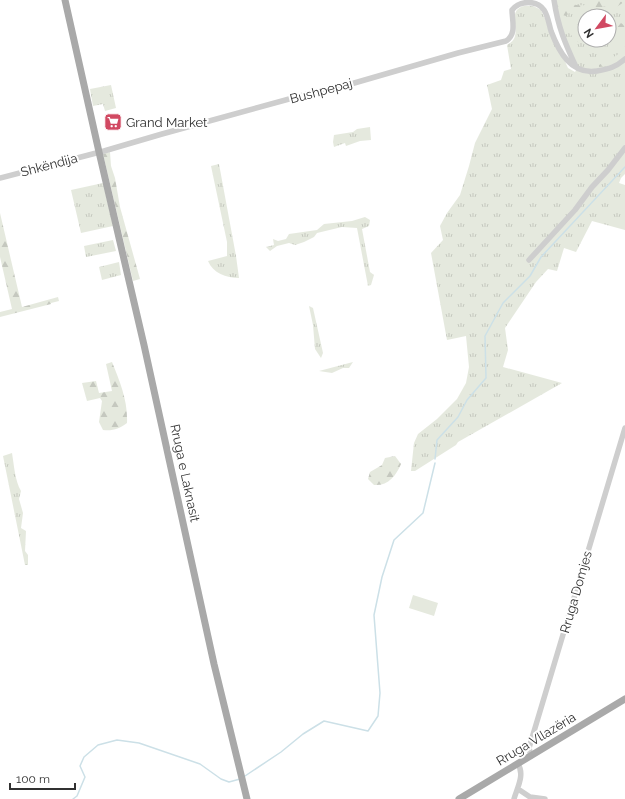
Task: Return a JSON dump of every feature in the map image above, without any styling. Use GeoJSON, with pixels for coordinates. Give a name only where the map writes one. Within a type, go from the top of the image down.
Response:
{"type":"FeatureCollection","features":[{"type":"Feature","properties":{"kind":"main road","name":"Rruga e Laknasit"},"geometry":{"type":"LineString","coordinates":[[65,0],[144,345],[214,664],[247,799]]}},
{"type":"Feature","properties":{"kind":"main road","name":"Rruga Vllazëria"},"geometry":{"type":"LineString","coordinates":[[459,799],[625,700]]}},
{"type":"Feature","properties":{"kind":"street"},"geometry":{"type":"LineString","coordinates":[[554,0],[560,32],[576,67],[590,72],[611,68],[625,59]]}},
{"type":"Feature","properties":{"kind":"street","name":"Bushpepaj"},"geometry":{"type":"LineString","coordinates":[[99,152],[506,41],[510,38],[513,32],[512,10],[520,3],[527,2],[542,7],[546,14],[551,31],[563,54],[569,64],[576,67]]}},
{"type":"Feature","properties":{"kind":"street"},"geometry":{"type":"LineString","coordinates":[[530,260],[575,210],[592,187],[608,170],[625,148]]}},
{"type":"Feature","properties":{"kind":"street","name":"Shkëndija"},"geometry":{"type":"LineString","coordinates":[[0,178],[99,152]]}},
{"type":"Feature","properties":{"kind":"street","name":"Rruga Domjes"},"geometry":{"type":"LineString","coordinates":[[532,756],[528,748],[625,428]]}},
{"type":"Feature","properties":{"kind":"street"},"geometry":{"type":"LineString","coordinates":[[514,799],[522,771],[518,764]]}},
{"type":"Feature","properties":{"kind":"street"},"geometry":{"type":"LineString","coordinates":[[518,789],[530,797],[545,799]]}},
{"type":"Feature","properties":{"kind":"green space"},"geometry":{"type":"Polygon","coordinates":[[[555,0],[625,0],[625,174],[619,183],[625,185],[625,230],[592,221],[576,252],[564,248],[557,271],[548,269],[536,282],[505,328],[508,350],[503,367],[562,383],[458,442],[456,445],[415,471],[411,471],[414,443],[418,434],[437,419],[457,399],[466,383],[469,367],[466,336],[447,340],[431,253],[443,240],[440,226],[460,195],[475,143],[492,109],[487,85],[501,80],[504,71],[511,69],[507,45],[512,42],[516,32],[516,11],[524,6],[531,6],[541,10],[568,68],[575,72],[578,67],[563,34],[555,0]]]}},
{"type":"Feature","properties":{"kind":"green space"},"geometry":{"type":"Polygon","coordinates":[[[555,0],[574,5],[593,5],[595,0],[624,2],[615,8],[608,8],[604,6],[600,8],[577,8],[577,15],[569,13],[566,16],[556,13],[555,0]]]}},
{"type":"Feature","properties":{"kind":"green space"},"geometry":{"type":"Polygon","coordinates":[[[621,23],[625,26],[625,38],[621,36],[617,41],[617,27],[621,23]]]}},
{"type":"Feature","properties":{"kind":"green space"},"geometry":{"type":"Polygon","coordinates":[[[577,28],[577,41],[569,33],[577,28]]]}},
{"type":"Feature","properties":{"kind":"green space"},"geometry":{"type":"Polygon","coordinates":[[[625,46],[625,57],[615,65],[599,67],[599,65],[619,54],[625,46]]]}},
{"type":"Feature","properties":{"kind":"green space"},"geometry":{"type":"Polygon","coordinates":[[[111,85],[116,108],[105,111],[103,104],[93,106],[90,89],[111,85]]]}},
{"type":"Feature","properties":{"kind":"green space"},"geometry":{"type":"Polygon","coordinates":[[[370,127],[371,140],[360,141],[346,146],[345,143],[334,147],[334,135],[370,127]]]}},
{"type":"Feature","properties":{"kind":"green space"},"geometry":{"type":"Polygon","coordinates":[[[110,152],[111,166],[115,178],[120,207],[140,279],[133,281],[103,154],[110,152]]]}},
{"type":"Feature","properties":{"kind":"green space"},"geometry":{"type":"Polygon","coordinates":[[[219,164],[239,278],[220,274],[213,269],[208,261],[227,256],[227,242],[211,166],[219,164]]]}},
{"type":"Feature","properties":{"kind":"green space"},"geometry":{"type":"Polygon","coordinates":[[[103,183],[113,226],[81,233],[71,190],[103,183]]]}},
{"type":"Feature","properties":{"kind":"green space"},"geometry":{"type":"Polygon","coordinates":[[[0,213],[22,307],[58,297],[59,301],[0,317],[0,312],[12,309],[0,257],[0,213]]]}},
{"type":"Feature","properties":{"kind":"green space"},"geometry":{"type":"Polygon","coordinates":[[[365,217],[370,220],[369,226],[362,229],[370,272],[374,275],[371,285],[368,286],[357,228],[342,227],[317,233],[314,237],[304,242],[295,245],[289,243],[277,246],[270,251],[266,247],[274,245],[273,239],[278,241],[286,239],[289,234],[317,230],[324,224],[352,221],[365,217]]]}},
{"type":"Feature","properties":{"kind":"green space"},"geometry":{"type":"Polygon","coordinates":[[[113,240],[116,251],[86,257],[84,246],[113,240]]]}},
{"type":"Feature","properties":{"kind":"green space"},"geometry":{"type":"Polygon","coordinates":[[[119,262],[121,275],[102,280],[99,267],[119,262]]]}},
{"type":"Feature","properties":{"kind":"green space"},"geometry":{"type":"Polygon","coordinates":[[[309,306],[313,308],[323,353],[321,358],[315,349],[313,325],[309,306]]]}},
{"type":"Feature","properties":{"kind":"green space"},"geometry":{"type":"Polygon","coordinates":[[[112,362],[125,399],[127,423],[116,429],[103,430],[99,422],[102,401],[100,398],[87,401],[82,383],[96,381],[99,393],[112,391],[106,364],[112,362]]]}},
{"type":"Feature","properties":{"kind":"green space"},"geometry":{"type":"Polygon","coordinates":[[[353,362],[349,368],[343,368],[332,373],[319,371],[353,362]]]}},
{"type":"Feature","properties":{"kind":"green space"},"geometry":{"type":"Polygon","coordinates":[[[12,453],[16,478],[21,491],[19,499],[23,513],[21,528],[26,531],[25,551],[28,555],[28,565],[25,565],[3,456],[12,453]]]}},
{"type":"Feature","properties":{"kind":"green space"},"geometry":{"type":"Polygon","coordinates":[[[395,456],[401,464],[397,472],[387,482],[374,485],[368,479],[370,472],[382,465],[385,458],[395,456]]]}},
{"type":"Feature","properties":{"kind":"green space"},"geometry":{"type":"Polygon","coordinates":[[[413,595],[438,603],[434,616],[409,608],[413,595]]]}},
{"type":"Feature","properties":{"kind":"waterway"},"geometry":{"type":"LineString","coordinates":[[435,459],[437,440],[458,417],[467,400],[486,378],[485,336],[503,303],[530,276],[541,257],[625,167]]}},
{"type":"Feature","properties":{"kind":"waterway"},"geometry":{"type":"LineString","coordinates":[[245,776],[281,752],[303,734],[324,721],[368,731],[378,716],[380,693],[374,615],[382,577],[394,540],[423,513],[435,463]]}},
{"type":"Feature","properties":{"kind":"waterway"},"geometry":{"type":"LineString","coordinates":[[73,799],[77,796],[85,777],[80,766],[84,757],[98,745],[117,740],[139,743],[200,764],[221,779],[229,782],[240,779]]}},
{"type":"Feature","properties":{"kind":"place","name":"Grand Market"},"geometry":{"type":"Point","coordinates":[113,122]}}]}
